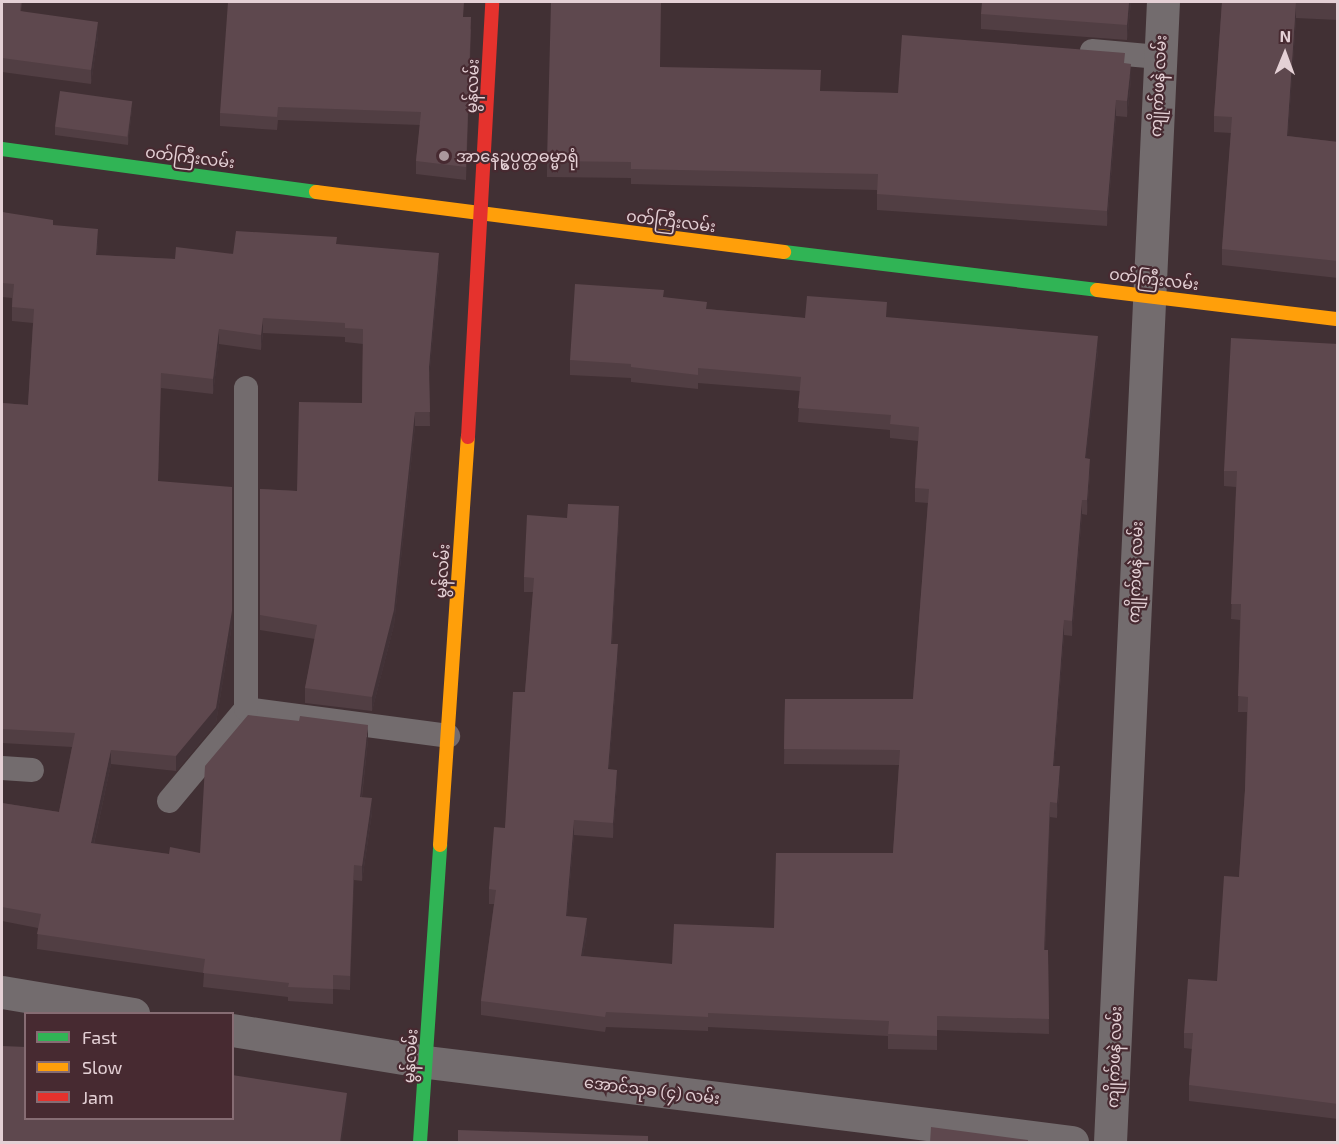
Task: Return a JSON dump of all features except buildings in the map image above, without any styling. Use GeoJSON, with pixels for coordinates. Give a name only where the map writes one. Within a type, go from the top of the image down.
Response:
{"type":"FeatureCollection","features":[{"type":"Feature","properties":{"kind":"street","name":"မွန်လမ်း"},"geometry":{"type":"LineString","coordinates":[[420,1143],[483,212],[492,2]]}},
{"type":"Feature","properties":{"kind":"street","name":"ကျိုက်ဖနဲ လမ်း"},"geometry":{"type":"LineString","coordinates":[[1110,1143],[1147,294],[1163,2]]}},
{"type":"Feature","properties":{"kind":"street","name":"၀တ်ကြီးလမ်း"},"geometry":{"type":"LineString","coordinates":[[2,149],[483,212],[576,227],[1147,294],[1338,319]]}},
{"type":"Feature","properties":{"kind":"street"},"geometry":{"type":"LineString","coordinates":[[2,992],[121,1012]]}},
{"type":"Feature","properties":{"kind":"street","name":"အောင်သုခ (၄) လမ်း"},"geometry":{"type":"LineString","coordinates":[[234,1030],[427,1062],[1072,1143]]}},
{"type":"Feature","properties":{"kind":"lane"},"geometry":{"type":"LineString","coordinates":[[1068,50],[1159,57]]}},
{"type":"Feature","properties":{"kind":"lane"},"geometry":{"type":"LineString","coordinates":[[169,801],[246,709],[246,388]]}},
{"type":"Feature","properties":{"kind":"lane"},"geometry":{"type":"LineString","coordinates":[[246,709],[448,735]]}},
{"type":"Feature","properties":{"kind":"lane"},"geometry":{"type":"LineString","coordinates":[[2,768],[32,770]]}},
{"type":"Feature","properties":{"kind":"traffic: fast"},"geometry":{"type":"LineString","coordinates":[[2,149],[316,192]]}},
{"type":"Feature","properties":{"kind":"traffic: fast"},"geometry":{"type":"LineString","coordinates":[[784,252],[1097,290]]}},
{"type":"Feature","properties":{"kind":"traffic: fast"},"geometry":{"type":"LineString","coordinates":[[420,1142],[440,845]]}},
{"type":"Feature","properties":{"kind":"traffic: slow"},"geometry":{"type":"LineString","coordinates":[[316,192],[784,252]]}},
{"type":"Feature","properties":{"kind":"traffic: slow"},"geometry":{"type":"LineString","coordinates":[[1097,290],[1338,319]]}},
{"type":"Feature","properties":{"kind":"traffic: slow"},"geometry":{"type":"LineString","coordinates":[[440,845],[468,437]]}},
{"type":"Feature","properties":{"kind":"traffic: jam"},"geometry":{"type":"LineString","coordinates":[[468,437],[492,2]]}},
{"type":"Feature","properties":{"kind":"place","name":"အာနေဥ္စပ္ပတ္တဓမ္မာရုံ"},"geometry":{"type":"Point","coordinates":[444,156]}}]}
